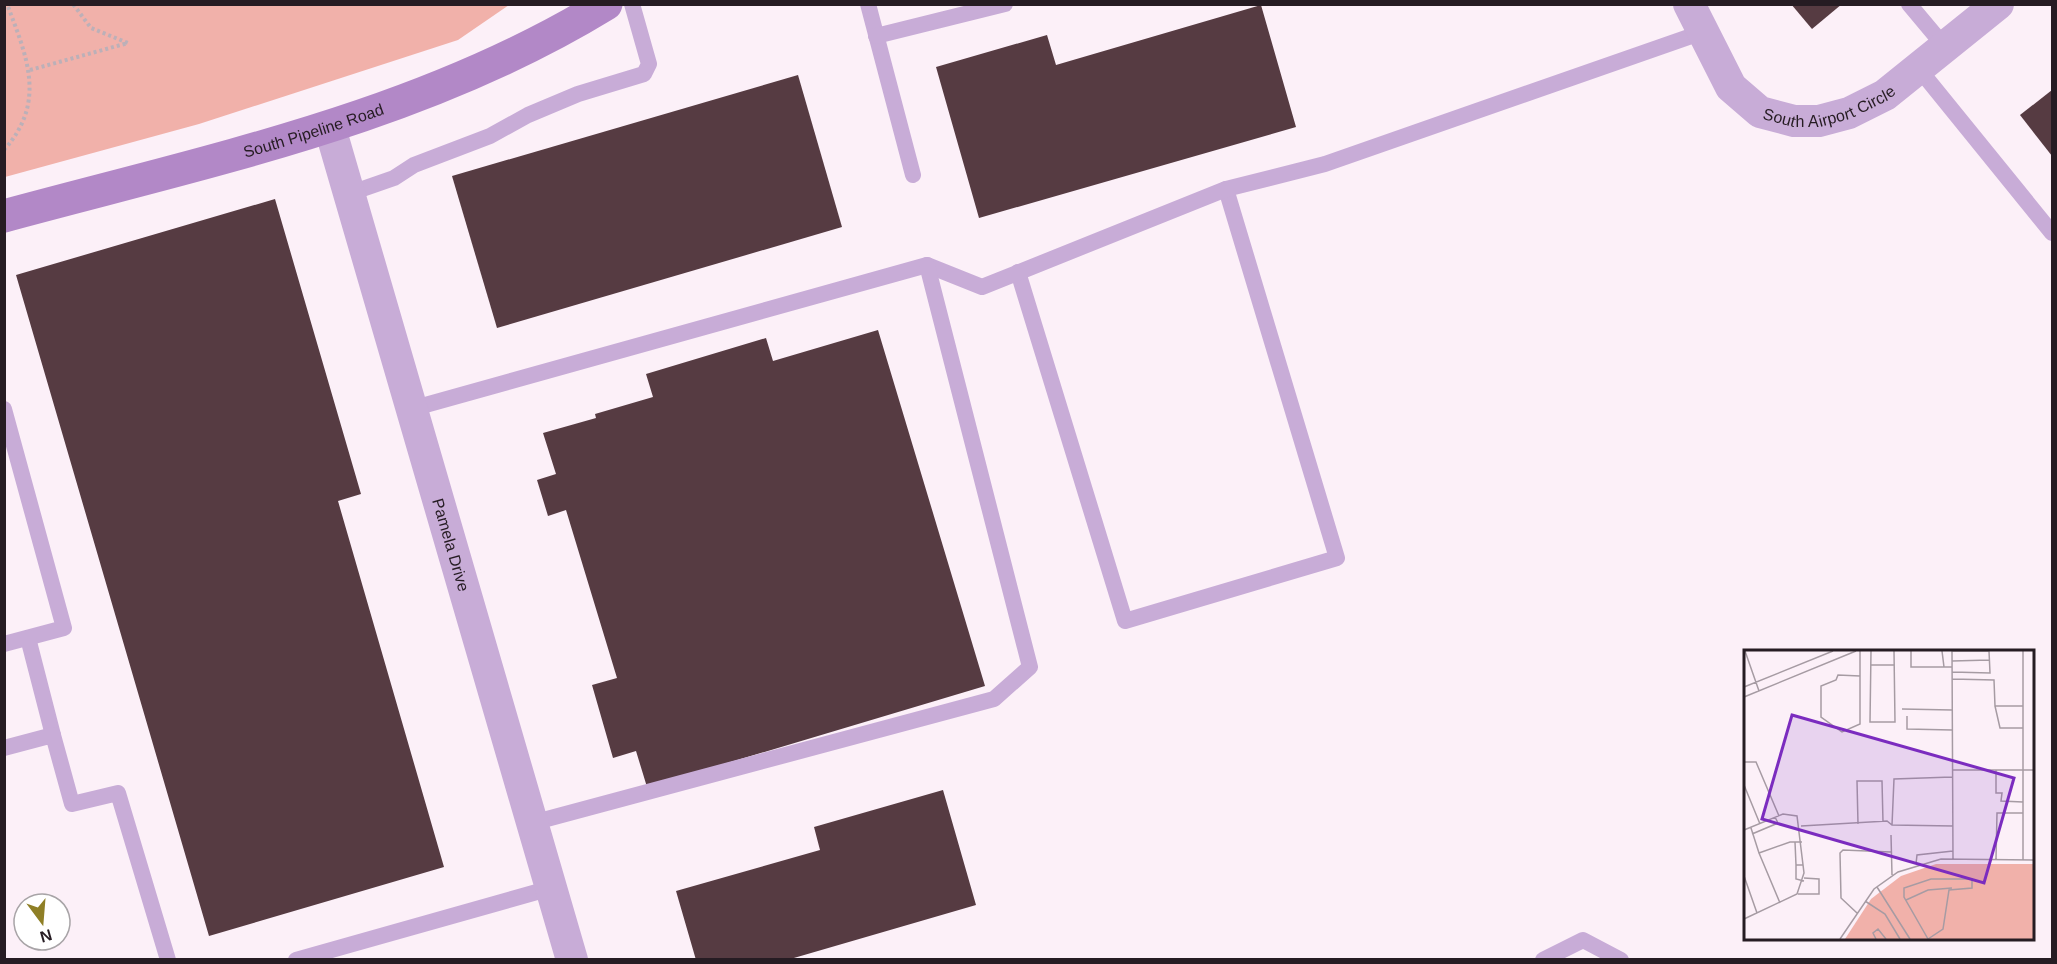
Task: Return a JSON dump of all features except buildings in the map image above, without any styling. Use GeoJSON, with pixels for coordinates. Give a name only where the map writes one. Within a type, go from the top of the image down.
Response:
{"type":"FeatureCollection","features":[{"type":"Feature","properties":{"kind":"street","name":"South Pipeline Road"},"geometry":{"type":"LineString","coordinates":[[4,216],[330,128],[429,93],[492,66],[561,32],[606,4]]}},
{"type":"Feature","properties":{"kind":"street","name":"South Airport Circle"},"geometry":{"type":"LineString","coordinates":[[1696,18],[1731,87],[1760,112],[1794,122],[1819,121],[1849,113],[1885,95],[1998,4]]}},
{"type":"Feature","properties":{"kind":"street","name":"Pamela Drive"},"geometry":{"type":"LineString","coordinates":[[330,128],[572,960]]}},
{"type":"Feature","properties":{"kind":"lane"},"geometry":{"type":"LineString","coordinates":[[348,194],[394,178],[414,165],[490,136],[528,115],[578,94],[644,74],[649,64],[632,4]]}},
{"type":"Feature","properties":{"kind":"lane"},"geometry":{"type":"LineString","coordinates":[[868,4],[913,175]]}},
{"type":"Feature","properties":{"kind":"lane"},"geometry":{"type":"LineString","coordinates":[[876,36],[1005,4]]}},
{"type":"Feature","properties":{"kind":"lane"},"geometry":{"type":"LineString","coordinates":[[1909,4],[1945,47]]}},
{"type":"Feature","properties":{"kind":"lane"},"geometry":{"type":"LineString","coordinates":[[411,409],[927,265],[982,287],[1226,189],[1325,164],[1696,18]]}},
{"type":"Feature","properties":{"kind":"lane"},"geometry":{"type":"LineString","coordinates":[[1918,69],[2052,233]]}},
{"type":"Feature","properties":{"kind":"lane"},"geometry":{"type":"LineString","coordinates":[[1018,272],[1125,621],[1337,558],[1226,189]]}},
{"type":"Feature","properties":{"kind":"lane"},"geometry":{"type":"LineString","coordinates":[[532,823],[994,699],[1030,667],[927,265]]}},
{"type":"Feature","properties":{"kind":"lane"},"geometry":{"type":"LineString","coordinates":[[4,409],[64,628],[4,644]]}},
{"type":"Feature","properties":{"kind":"lane"},"geometry":{"type":"LineString","coordinates":[[28,638],[72,804],[118,793],[168,960]]}},
{"type":"Feature","properties":{"kind":"lane"},"geometry":{"type":"LineString","coordinates":[[4,748],[53,735]]}},
{"type":"Feature","properties":{"kind":"lane"},"geometry":{"type":"LineString","coordinates":[[296,960],[551,888]]}},
{"type":"Feature","properties":{"kind":"lane"},"geometry":{"type":"LineString","coordinates":[[1543,960],[1583,940],[1621,960]]}},
{"type":"Feature","properties":{"kind":"path"},"geometry":{"type":"LineString","coordinates":[[4,150],[14,139],[30,103],[30,70],[7,4]]}},
{"type":"Feature","properties":{"kind":"path"},"geometry":{"type":"LineString","coordinates":[[30,70],[128,44],[91,28],[73,4]]}},
{"type":"Feature","properties":{"kind":"shaded area"},"geometry":{"type":"Polygon","coordinates":[[[5,4],[509,5],[458,40],[199,124],[5,177],[5,4]]]}}]}
